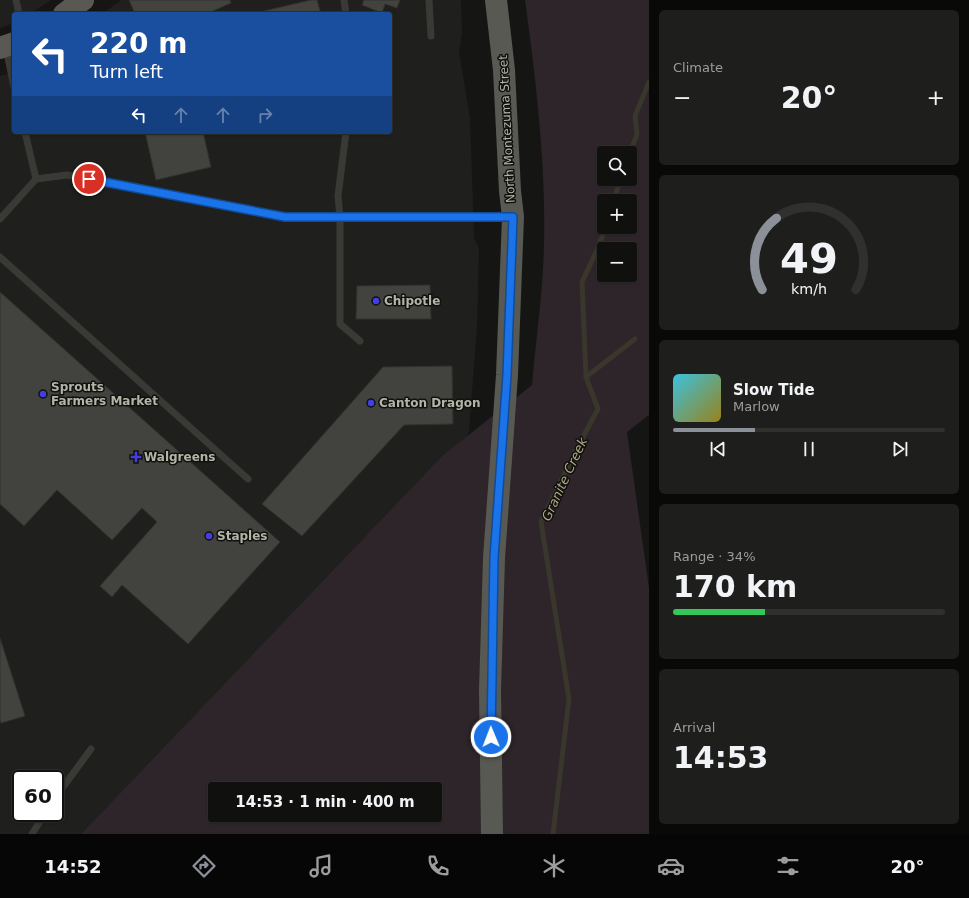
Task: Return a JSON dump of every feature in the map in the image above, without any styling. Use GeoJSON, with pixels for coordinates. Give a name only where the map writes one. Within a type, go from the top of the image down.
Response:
{"type":"FeatureCollection","features":[{"type":"Feature","properties":{"kind":"main road"},"geometry":{"type":"LineString","coordinates":[[67,12],[83,0]]}},
{"type":"Feature","properties":{"kind":"main road","name":"North Montezuma Street"},"geometry":{"type":"LineString","coordinates":[[492,834],[490,690],[494,558],[507,375],[513,217],[510,191],[504,70],[496,0]]}},
{"type":"Feature","properties":{"kind":"lane"},"geometry":{"type":"LineString","coordinates":[[16,0],[19,12]]}},
{"type":"Feature","properties":{"kind":"lane"},"geometry":{"type":"LineString","coordinates":[[344,0],[346,12]]}},
{"type":"Feature","properties":{"kind":"lane"},"geometry":{"type":"LineString","coordinates":[[429,0],[431,36]]}},
{"type":"Feature","properties":{"kind":"lane"},"geometry":{"type":"LineString","coordinates":[[7,46],[12,75]]}},
{"type":"Feature","properties":{"kind":"lane"},"geometry":{"type":"LineString","coordinates":[[25,134],[36,179]]}},
{"type":"Feature","properties":{"kind":"lane"},"geometry":{"type":"LineString","coordinates":[[346,134],[338,196],[340,217],[340,324],[360,341]]}},
{"type":"Feature","properties":{"kind":"lane"},"geometry":{"type":"LineString","coordinates":[[0,219],[36,179],[66,175],[285,217],[513,217]]}},
{"type":"Feature","properties":{"kind":"lane"},"geometry":{"type":"LineString","coordinates":[[0,257],[248,479]]}},
{"type":"Feature","properties":{"kind":"lane"},"geometry":{"type":"LineString","coordinates":[[64,786],[91,749]]}},
{"type":"Feature","properties":{"kind":"lane"},"geometry":{"type":"LineString","coordinates":[[32,834],[39,822]]}},
{"type":"Feature","properties":{"kind":"shaded area"},"geometry":{"type":"Polygon","coordinates":[[[0,0],[51,0],[33,12],[12,12],[12,24],[0,28],[0,0]]]}},
{"type":"Feature","properties":{"kind":"shaded area"},"geometry":{"type":"Polygon","coordinates":[[[121,0],[461,0],[462,33],[459,52],[470,118],[474,238],[479,249],[477,326],[469,431],[460,458],[442,456],[81,834],[0,834],[0,76],[12,73],[12,134],[392,134],[392,12],[105,12],[121,0]]]}},
{"type":"Feature","properties":{"kind":"shaded area"},"geometry":{"type":"Polygon","coordinates":[[[525,0],[649,0],[649,415],[627,432],[649,588],[649,834],[81,834],[442,456],[532,385],[544,245],[542,153],[525,0]]]}},
{"type":"Feature","properties":{"kind":"building"},"geometry":{"type":"Polygon","coordinates":[[[129,0],[230,0],[231,3],[211,12],[134,12],[129,0]]]}},
{"type":"Feature","properties":{"kind":"building"},"geometry":{"type":"Polygon","coordinates":[[[311,0],[317,0],[320,12],[260,12],[311,0]]]}},
{"type":"Feature","properties":{"kind":"building"},"geometry":{"type":"Polygon","coordinates":[[[364,0],[400,0],[397,8],[385,4],[382,12],[362,5],[364,0]]]}},
{"type":"Feature","properties":{"kind":"building"},"geometry":{"type":"Polygon","coordinates":[[[145,134],[203,134],[211,167],[156,180],[145,134]]]}},
{"type":"Feature","properties":{"kind":"building"},"geometry":{"type":"Polygon","coordinates":[[[430,285],[431,319],[356,319],[357,286],[430,285]]]}},
{"type":"Feature","properties":{"kind":"building"},"geometry":{"type":"Polygon","coordinates":[[[0,292],[280,542],[188,644],[122,585],[112,597],[100,586],[157,522],[142,508],[112,540],[57,490],[24,526],[0,504],[0,292]]]}},
{"type":"Feature","properties":{"kind":"building"},"geometry":{"type":"Polygon","coordinates":[[[452,366],[453,424],[404,425],[302,536],[262,504],[383,367],[452,366]]]}},
{"type":"Feature","properties":{"kind":"building"},"geometry":{"type":"Polygon","coordinates":[[[0,638],[25,716],[1,723],[0,720],[0,638]]]}},
{"type":"Feature","properties":{"kind":"waterway","name":"Granite Creek"},"geometry":{"type":"LineString","coordinates":[[633,146],[637,134],[635,116],[649,82]]}},
{"type":"Feature","properties":{"kind":"waterway","name":"Granite Creek"},"geometry":{"type":"LineString","coordinates":[[616,194],[618,186]]}},
{"type":"Feature","properties":{"kind":"waterway","name":"Granite Creek"},"geometry":{"type":"LineString","coordinates":[[553,834],[569,699],[541,522],[598,409],[586,377],[582,282],[603,234]]}},
{"type":"Feature","properties":{"kind":"waterway"},"geometry":{"type":"LineString","coordinates":[[586,377],[635,339]]}},
{"type":"Feature","properties":{"kind":"place","name":"Chipotle"},"geometry":{"type":"Point","coordinates":[376,301]}},
{"type":"Feature","properties":{"kind":"place","name":"Sprouts Farmers Market"},"geometry":{"type":"Point","coordinates":[43,394]}},
{"type":"Feature","properties":{"kind":"place","name":"Canton Dragon"},"geometry":{"type":"Point","coordinates":[371,403]}},
{"type":"Feature","properties":{"kind":"place","name":"Walgreens"},"geometry":{"type":"Point","coordinates":[136,457]}},
{"type":"Feature","properties":{"kind":"place","name":"Staples"},"geometry":{"type":"Point","coordinates":[209,536]}},
{"type":"Feature","properties":{"kind":"route"},"geometry":{"type":"LineString","coordinates":[[89,179],[285,217],[513,217],[507,375],[494,558],[490,690],[491,737]]}}]}
